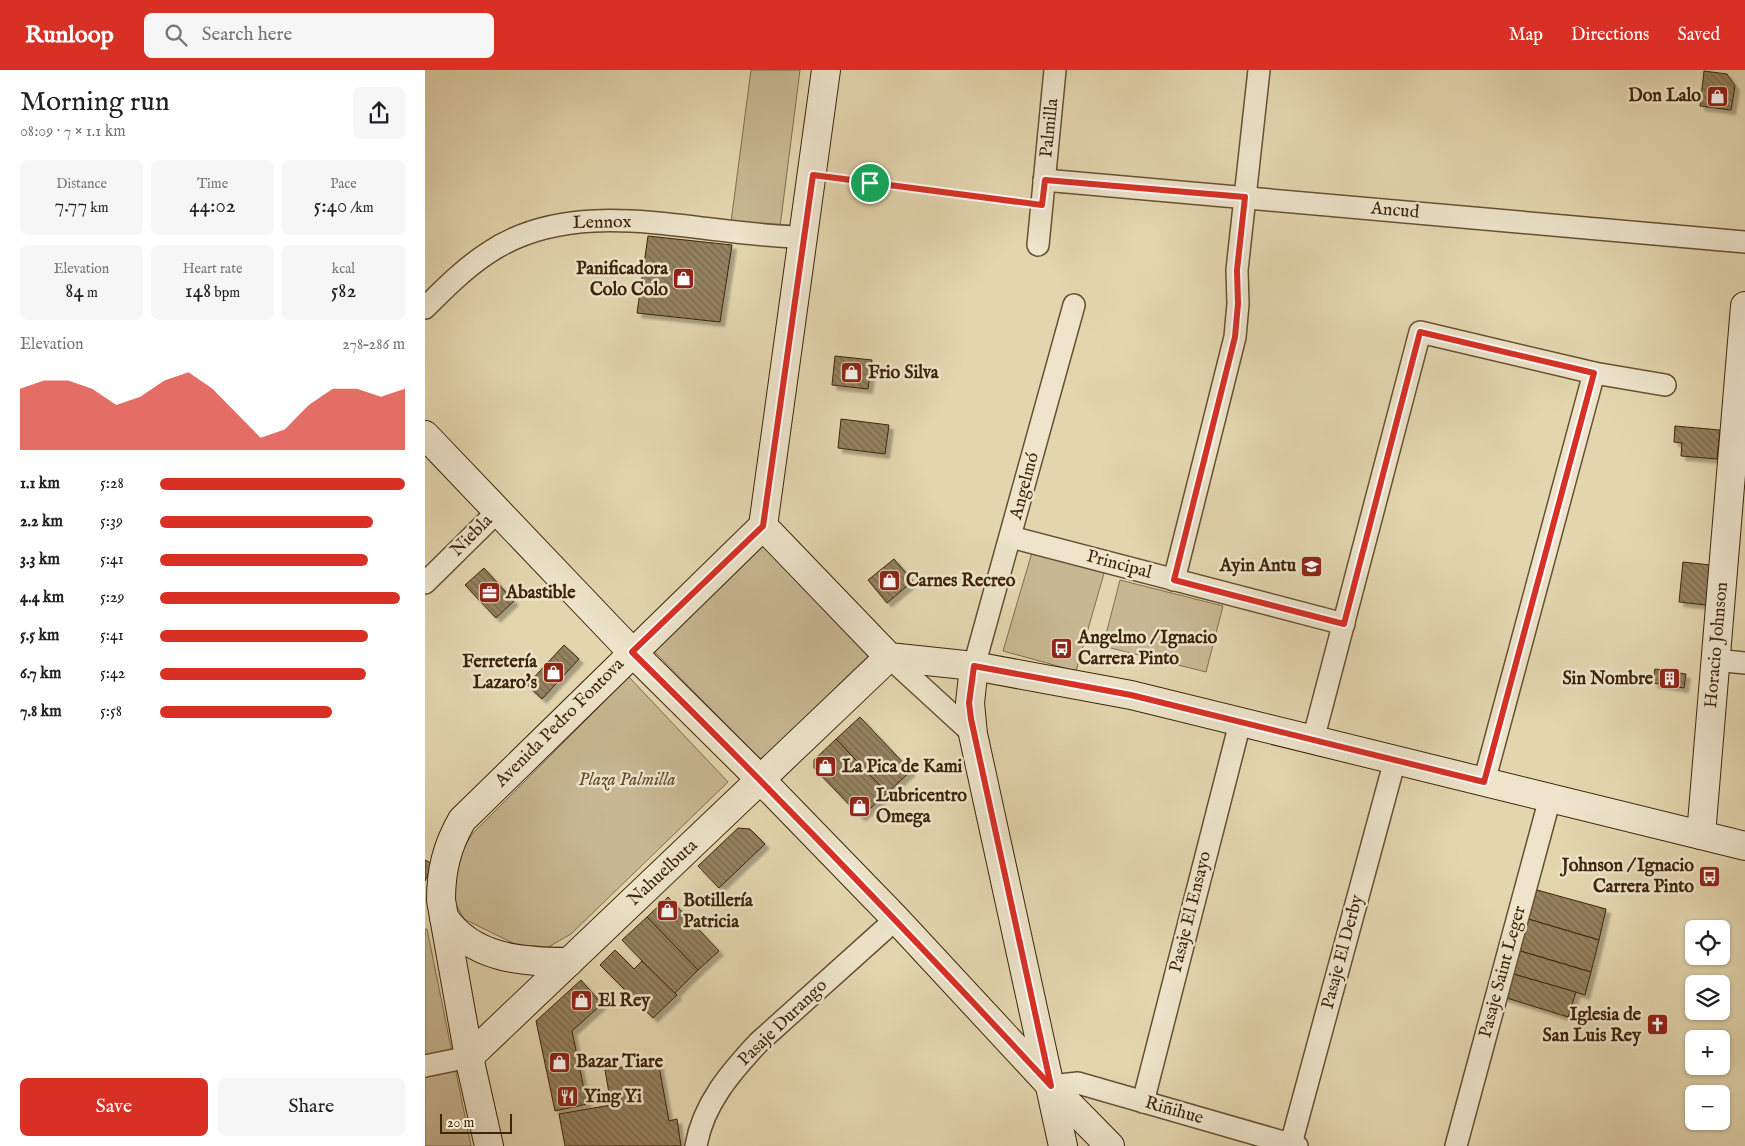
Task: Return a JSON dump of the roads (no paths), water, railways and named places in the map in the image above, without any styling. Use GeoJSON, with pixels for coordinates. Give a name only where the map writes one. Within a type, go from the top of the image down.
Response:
{"type":"FeatureCollection","features":[{"type":"Feature","properties":{"kind":"main road"},"geometry":{"type":"LineString","coordinates":[[826,70],[763,526],[889,657],[974,666],[1131,695],[1745,846]]}},
{"type":"Feature","properties":{"kind":"main road","name":"Horacio Johnson"},"geometry":{"type":"LineString","coordinates":[[1701,835],[1716,660],[1739,454],[1745,306]]}},
{"type":"Feature","properties":{"kind":"main road"},"geometry":{"type":"LineString","coordinates":[[425,435],[632,652],[761,780],[896,919],[1051,1086],[1110,1146]]}},
{"type":"Feature","properties":{"kind":"main road","name":"Avenida Pedro Fontova"},"geometry":{"type":"LineString","coordinates":[[489,1146],[435,913],[441,900],[443,865],[447,849],[462,820],[763,526]]}},
{"type":"Feature","properties":{"kind":"main road","name":"Nahuelbuta"},"geometry":{"type":"LineString","coordinates":[[469,1057],[889,657]]}},
{"type":"Feature","properties":{"kind":"main road"},"geometry":{"type":"LineString","coordinates":[[974,666],[969,703],[973,734],[1063,1146]]}},
{"type":"Feature","properties":{"kind":"main road"},"geometry":{"type":"LineString","coordinates":[[435,913],[465,941],[488,952],[519,959],[569,962]]}},
{"type":"Feature","properties":{"kind":"street","name":"Palmilla"},"geometry":{"type":"LineString","coordinates":[[1038,245],[1055,70]]}},
{"type":"Feature","properties":{"kind":"street"},"geometry":{"type":"LineString","coordinates":[[1174,580],[1235,337],[1238,304],[1237,270],[1259,70]]}},
{"type":"Feature","properties":{"kind":"street","name":"Ancud"},"geometry":{"type":"LineString","coordinates":[[1045,180],[1745,242]]}},
{"type":"Feature","properties":{"kind":"street","name":"Lennox"},"geometry":{"type":"LineString","coordinates":[[425,308],[453,280],[489,252],[519,237],[551,226],[580,222],[634,222],[769,238],[804,238]]}},
{"type":"Feature","properties":{"kind":"street","name":"Angelmó"},"geometry":{"type":"LineString","coordinates":[[974,666],[1074,305]]}},
{"type":"Feature","properties":{"kind":"street"},"geometry":{"type":"LineString","coordinates":[[1313,740],[1420,332],[1594,373],[1665,384]]}},
{"type":"Feature","properties":{"kind":"street"},"geometry":{"type":"LineString","coordinates":[[1484,782],[1594,373]]}},
{"type":"Feature","properties":{"kind":"street","name":"Niebla"},"geometry":{"type":"LineString","coordinates":[[425,583],[498,511]]}},
{"type":"Feature","properties":{"kind":"street","name":"Principal"},"geometry":{"type":"LineString","coordinates":[[1011,537],[1344,624]]}},
{"type":"Feature","properties":{"kind":"street"},"geometry":{"type":"LineString","coordinates":[[889,657],[973,734]]}},
{"type":"Feature","properties":{"kind":"street"},"geometry":{"type":"LineString","coordinates":[[1716,660],[1745,663]]}},
{"type":"Feature","properties":{"kind":"street","name":"Pasaje El Ensayo"},"geometry":{"type":"LineString","coordinates":[[1143,1102],[1240,723]]}},
{"type":"Feature","properties":{"kind":"street","name":"Pasaje El Derby"},"geometry":{"type":"LineString","coordinates":[[1294,1145],[1395,760]]}},
{"type":"Feature","properties":{"kind":"street","name":"Pasaje Saint Leger"},"geometry":{"type":"LineString","coordinates":[[1456,1146],[1550,798]]}},
{"type":"Feature","properties":{"kind":"street","name":"Pasaje Durango"},"geometry":{"type":"LineString","coordinates":[[696,1146],[704,1116],[715,1096],[743,1060],[759,1042],[896,919]]}},
{"type":"Feature","properties":{"kind":"street"},"geometry":{"type":"LineString","coordinates":[[425,1066],[469,1057]]}},
{"type":"Feature","properties":{"kind":"street","name":"Riñihue"},"geometry":{"type":"LineString","coordinates":[[1051,1086],[1078,1083],[1294,1145]]}},
{"type":"Feature","properties":{"kind":"place","name":"Don Lalo"},"geometry":{"type":"Point","coordinates":[1717,96]}},
{"type":"Feature","properties":{"kind":"place","name":"Panificadora Colo Colo"},"geometry":{"type":"Point","coordinates":[684,279]}},
{"type":"Feature","properties":{"kind":"place","name":"Frio Silva"},"geometry":{"type":"Point","coordinates":[852,373]}},
{"type":"Feature","properties":{"kind":"place","name":"Ayin Antu"},"geometry":{"type":"Point","coordinates":[1312,566]}},
{"type":"Feature","properties":{"kind":"place","name":"Carnes Recreo"},"geometry":{"type":"Point","coordinates":[890,581]}},
{"type":"Feature","properties":{"kind":"place","name":"Abastible"},"geometry":{"type":"Point","coordinates":[490,593]}},
{"type":"Feature","properties":{"kind":"place","name":"Angelmo / Ignacio Carrera Pinto"},"geometry":{"type":"Point","coordinates":[1062,648]}},
{"type":"Feature","properties":{"kind":"place","name":"Ferretería Lazaro's"},"geometry":{"type":"Point","coordinates":[553,672]}},
{"type":"Feature","properties":{"kind":"place","name":"Sin Nombre"},"geometry":{"type":"Point","coordinates":[1669,679]}},
{"type":"Feature","properties":{"kind":"place","name":"La Pica de Kami"},"geometry":{"type":"Point","coordinates":[826,767]}},
{"type":"Feature","properties":{"kind":"place","name":"Lubricentro Omega"},"geometry":{"type":"Point","coordinates":[860,806]}},
{"type":"Feature","properties":{"kind":"place","name":"Johnson / Ignacio Carrera Pinto"},"geometry":{"type":"Point","coordinates":[1710,876]}},
{"type":"Feature","properties":{"kind":"place","name":"Botillería Patricia"},"geometry":{"type":"Point","coordinates":[667,911]}},
{"type":"Feature","properties":{"kind":"place","name":"El Rey"},"geometry":{"type":"Point","coordinates":[582,1001]}},
{"type":"Feature","properties":{"kind":"place","name":"Iglesia de San Luis Rey"},"geometry":{"type":"Point","coordinates":[1657,1025]}},
{"type":"Feature","properties":{"kind":"place","name":"Bazar Tiare"},"geometry":{"type":"Point","coordinates":[560,1062]}},
{"type":"Feature","properties":{"kind":"place","name":"Ying Yi"},"geometry":{"type":"Point","coordinates":[568,1097]}},
{"type":"Feature","properties":{"kind":"park label","name":"Plaza Palmilla"},"geometry":{"type":"Point","coordinates":[627,780]}}]}
